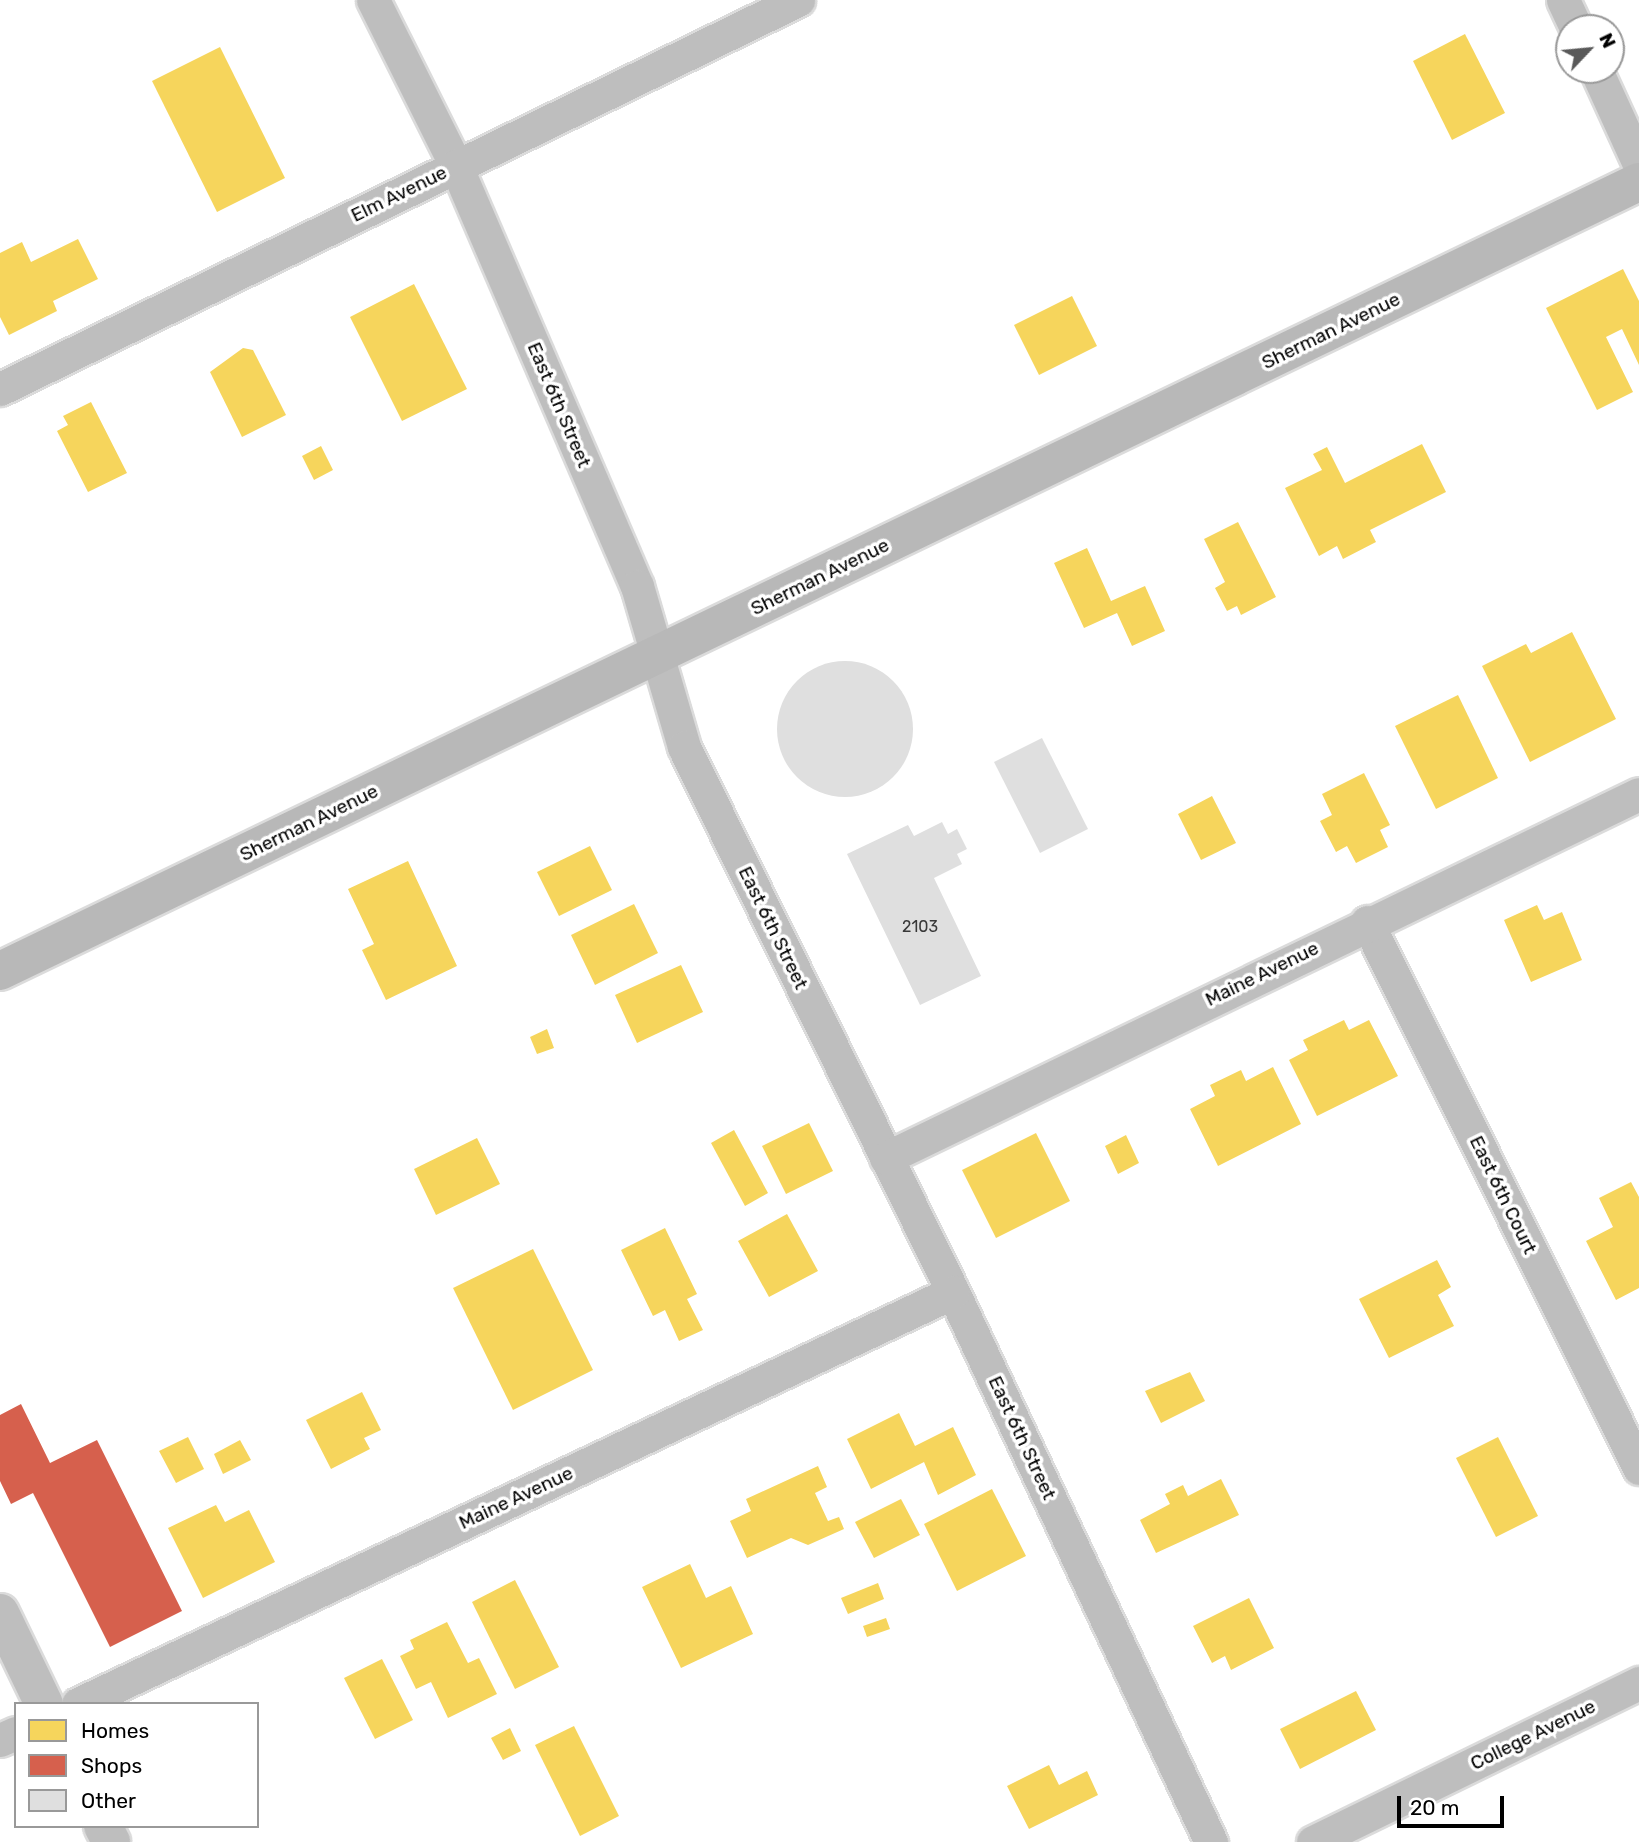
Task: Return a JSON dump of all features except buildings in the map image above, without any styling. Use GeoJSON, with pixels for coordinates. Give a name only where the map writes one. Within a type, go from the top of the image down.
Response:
{"type":"FeatureCollection","features":[{"type":"Feature","properties":{"kind":"main road"},"geometry":{"type":"LineString","coordinates":[[0,1613],[43,1702]]}},
{"type":"Feature","properties":{"kind":"street","name":"East 6th Street"},"geometry":{"type":"LineString","coordinates":[[373,0],[456,166],[637,586],[655,657],[684,747],[953,1292],[1210,1842]]}},
{"type":"Feature","properties":{"kind":"street","name":"Elm Avenue"},"geometry":{"type":"LineString","coordinates":[[0,388],[798,0]]}},
{"type":"Feature","properties":{"kind":"street"},"geometry":{"type":"LineString","coordinates":[[1602,84],[1639,164]]}},
{"type":"Feature","properties":{"kind":"street","name":"Sherman Avenue"},"geometry":{"type":"LineString","coordinates":[[0,971],[1639,182]]}},
{"type":"Feature","properties":{"kind":"street","name":"Maine Avenue"},"geometry":{"type":"LineString","coordinates":[[886,1158],[1367,922],[1639,794]]}},
{"type":"Feature","properties":{"kind":"street","name":"East 6th Court"},"geometry":{"type":"LineString","coordinates":[[1367,922],[1639,1468]]}},
{"type":"Feature","properties":{"kind":"street","name":"Maine Avenue"},"geometry":{"type":"LineString","coordinates":[[82,1702],[953,1292]]}},
{"type":"Feature","properties":{"kind":"street","name":"College Avenue"},"geometry":{"type":"LineString","coordinates":[[1313,1842],[1639,1683]]}}]}
